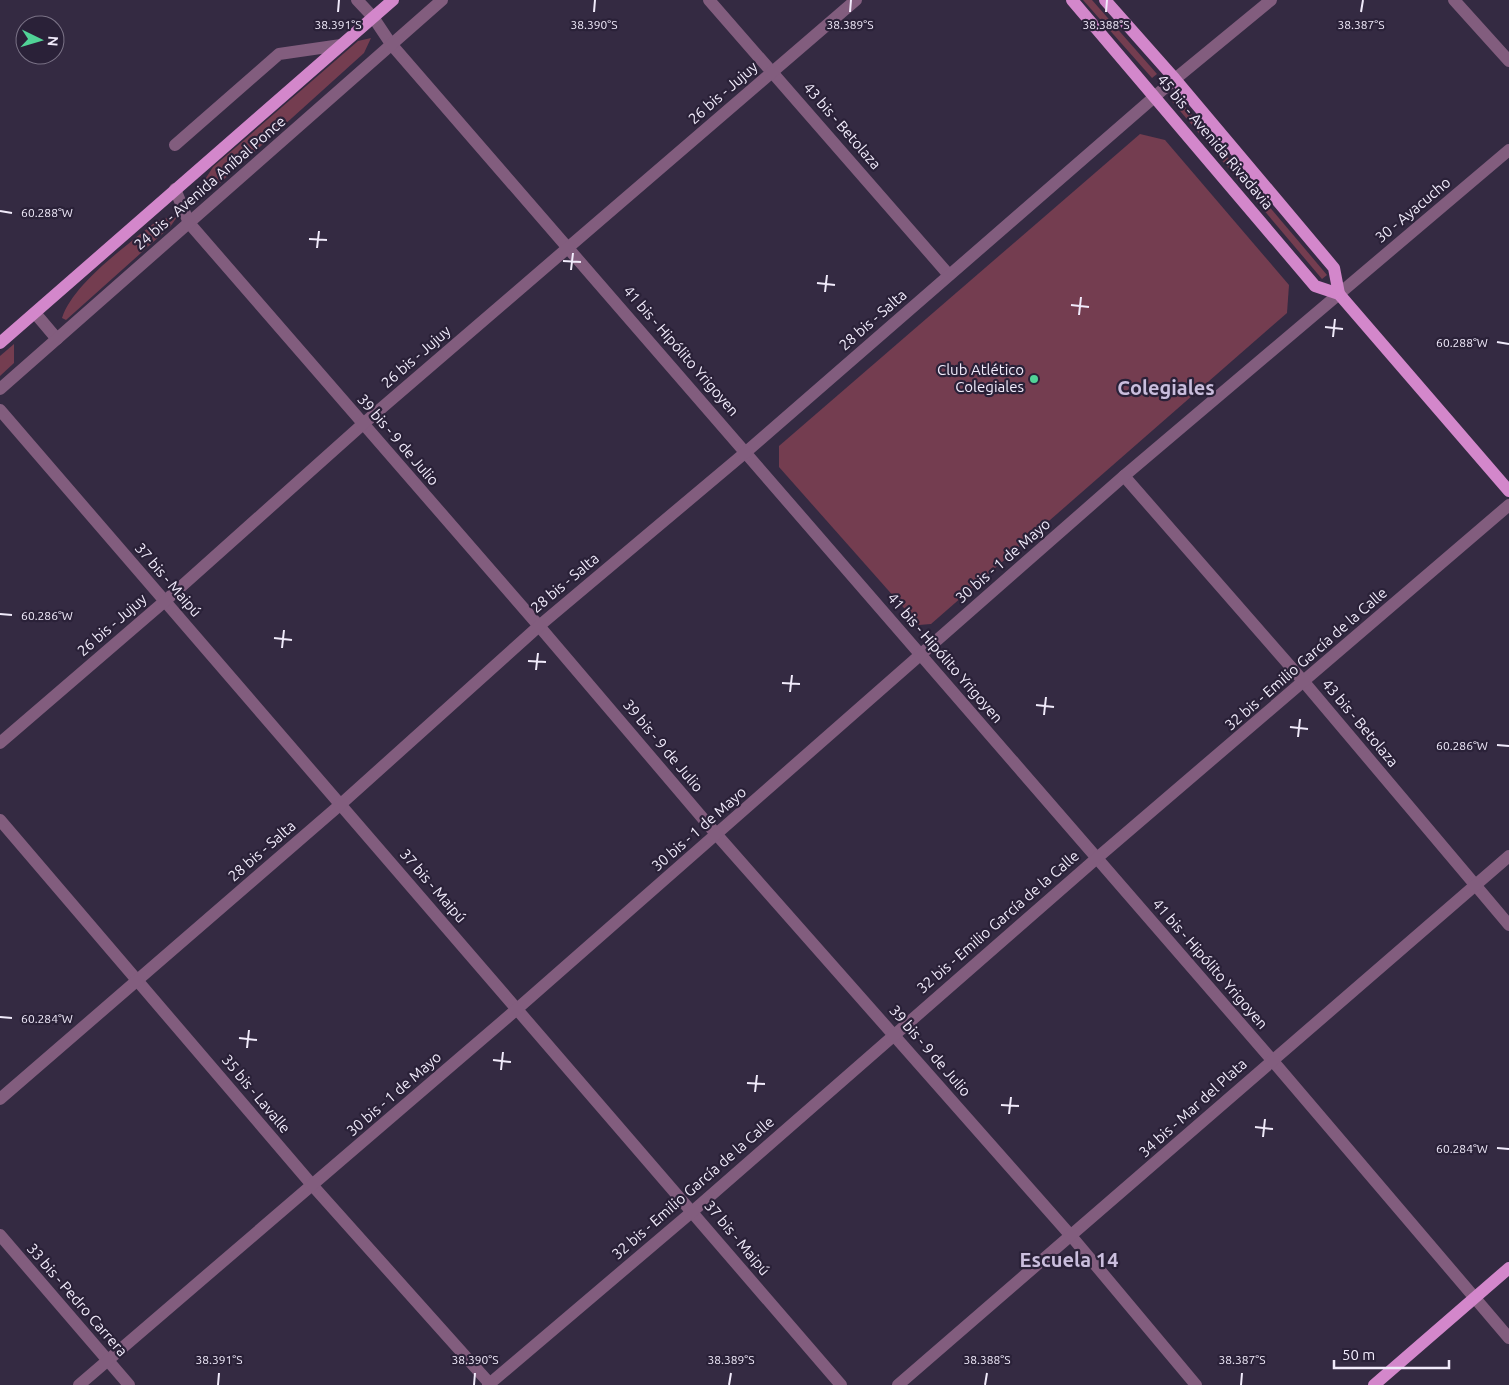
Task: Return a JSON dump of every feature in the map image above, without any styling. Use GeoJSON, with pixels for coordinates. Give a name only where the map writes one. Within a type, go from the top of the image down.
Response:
{"type":"FeatureCollection","features":[{"type":"Feature","properties":{"kind":"main road","name":"24 bis - Avenida Aníbal Ponce"},"geometry":{"type":"LineString","coordinates":[[0,343],[393,0]]}},
{"type":"Feature","properties":{"kind":"main road","name":"45 bis - Avenida Rivadavia"},"geometry":{"type":"LineString","coordinates":[[1072,0],[1156,96],[1315,286],[1339,294]]}},
{"type":"Feature","properties":{"kind":"main road","name":"45 bis - Avenida Rivadavia"},"geometry":{"type":"LineString","coordinates":[[1105,0],[1175,79],[1334,268],[1339,294],[1509,491]]}},
{"type":"Feature","properties":{"kind":"main road"},"geometry":{"type":"LineString","coordinates":[[1374,1385],[1509,1268]]}},
{"type":"Feature","properties":{"kind":"street","name":"41 bis - Hipólito Yrigoyen"},"geometry":{"type":"LineString","coordinates":[[357,0],[373,17],[391,44],[1272,1060],[1509,1338]]}},
{"type":"Feature","properties":{"kind":"street","name":"24 bis - Avenida Aníbal Ponce"},"geometry":{"type":"LineString","coordinates":[[0,389],[442,0]]}},
{"type":"Feature","properties":{"kind":"street","name":"43 bis - Betolaza"},"geometry":{"type":"LineString","coordinates":[[709,0],[950,275]]}},
{"type":"Feature","properties":{"kind":"street","name":"26 bis - Jujuy"},"geometry":{"type":"LineString","coordinates":[[0,743],[165,601],[363,424],[568,246],[856,0]]}},
{"type":"Feature","properties":{"kind":"street","name":"28 bis - Salta"},"geometry":{"type":"LineString","coordinates":[[0,1099],[341,804],[539,626],[746,452],[1175,79],[1271,0]]}},
{"type":"Feature","properties":{"kind":"street"},"geometry":{"type":"LineString","coordinates":[[1454,0],[1509,61]]}},
{"type":"Feature","properties":{"kind":"street"},"geometry":{"type":"LineString","coordinates":[[175,145],[280,54],[341,45]]}},
{"type":"Feature","properties":{"kind":"street","name":"30 - Ayacucho"},"geometry":{"type":"LineString","coordinates":[[1339,294],[1509,150]]}},
{"type":"Feature","properties":{"kind":"street","name":"39 bis - 9 de Julio"},"geometry":{"type":"LineString","coordinates":[[175,189],[189,223],[539,626],[717,835],[1072,1237],[1196,1385]]}},
{"type":"Feature","properties":{"kind":"street","name":"30 bis - 1 de Mayo"},"geometry":{"type":"LineString","coordinates":[[79,1385],[517,1009],[1124,476],[1339,294]]}},
{"type":"Feature","properties":{"kind":"street"},"geometry":{"type":"LineString","coordinates":[[35,313],[57,339]]}},
{"type":"Feature","properties":{"kind":"street","name":"37 bis - Maipú"},"geometry":{"type":"LineString","coordinates":[[0,410],[693,1211],[841,1385]]}},
{"type":"Feature","properties":{"kind":"street","name":"43 bis - Betolaza"},"geometry":{"type":"LineString","coordinates":[[1124,476],[1304,682],[1509,925]]}},
{"type":"Feature","properties":{"kind":"street","name":"32 bis - Emilio García de la Calle"},"geometry":{"type":"LineString","coordinates":[[489,1384],[693,1211],[1097,858],[1509,505]]}},
{"type":"Feature","properties":{"kind":"street","name":"35 bis - Lavalle"},"geometry":{"type":"LineString","coordinates":[[0,820],[138,979],[313,1186],[489,1384]]}},
{"type":"Feature","properties":{"kind":"street","name":"34 bis - Mar del Plata"},"geometry":{"type":"LineString","coordinates":[[898,1385],[1072,1237],[1272,1060],[1509,856]]}},
{"type":"Feature","properties":{"kind":"street","name":"33 bis - Pedro Carrera"},"geometry":{"type":"LineString","coordinates":[[0,1236],[129,1385]]}},
{"type":"Feature","properties":{"kind":"shaded area"},"geometry":{"type":"Polygon","coordinates":[[[1083,0],[1092,0],[1157,74],[1152,78],[1083,0]]]}},
{"type":"Feature","properties":{"kind":"shaded area"},"geometry":{"type":"Polygon","coordinates":[[[371,38],[364,53],[211,191],[193,198],[213,167],[358,41],[371,38]]]}},
{"type":"Feature","properties":{"kind":"shaded area"},"geometry":{"type":"Polygon","coordinates":[[[1175,95],[1327,275],[1322,279],[1170,99],[1175,95]]]}},
{"type":"Feature","properties":{"kind":"shaded area","name":"Club Atlético Colegiales"},"geometry":{"type":"Polygon","coordinates":[[[1140,134],[1165,140],[1289,285],[1287,313],[931,624],[919,625],[779,467],[779,446],[1140,134]]]}},
{"type":"Feature","properties":{"kind":"shaded area"},"geometry":{"type":"Polygon","coordinates":[[[177,217],[170,227],[66,320],[62,318],[77,292],[101,267],[153,224],[161,219],[177,217]]]}},
{"type":"Feature","properties":{"kind":"shaded area"},"geometry":{"type":"Polygon","coordinates":[[[14,344],[14,363],[0,376],[0,356],[14,344]]]}},
{"type":"Feature","properties":{"kind":"place","name":"Club Atlético Colegiales"},"geometry":{"type":"Point","coordinates":[1034,379]}},
{"type":"Feature","properties":{"kind":"district","name":"Colegiales"},"geometry":{"type":"Point","coordinates":[1166,388]}},
{"type":"Feature","properties":{"kind":"district","name":"Escuela 14"},"geometry":{"type":"Point","coordinates":[1069,1260]}}]}
